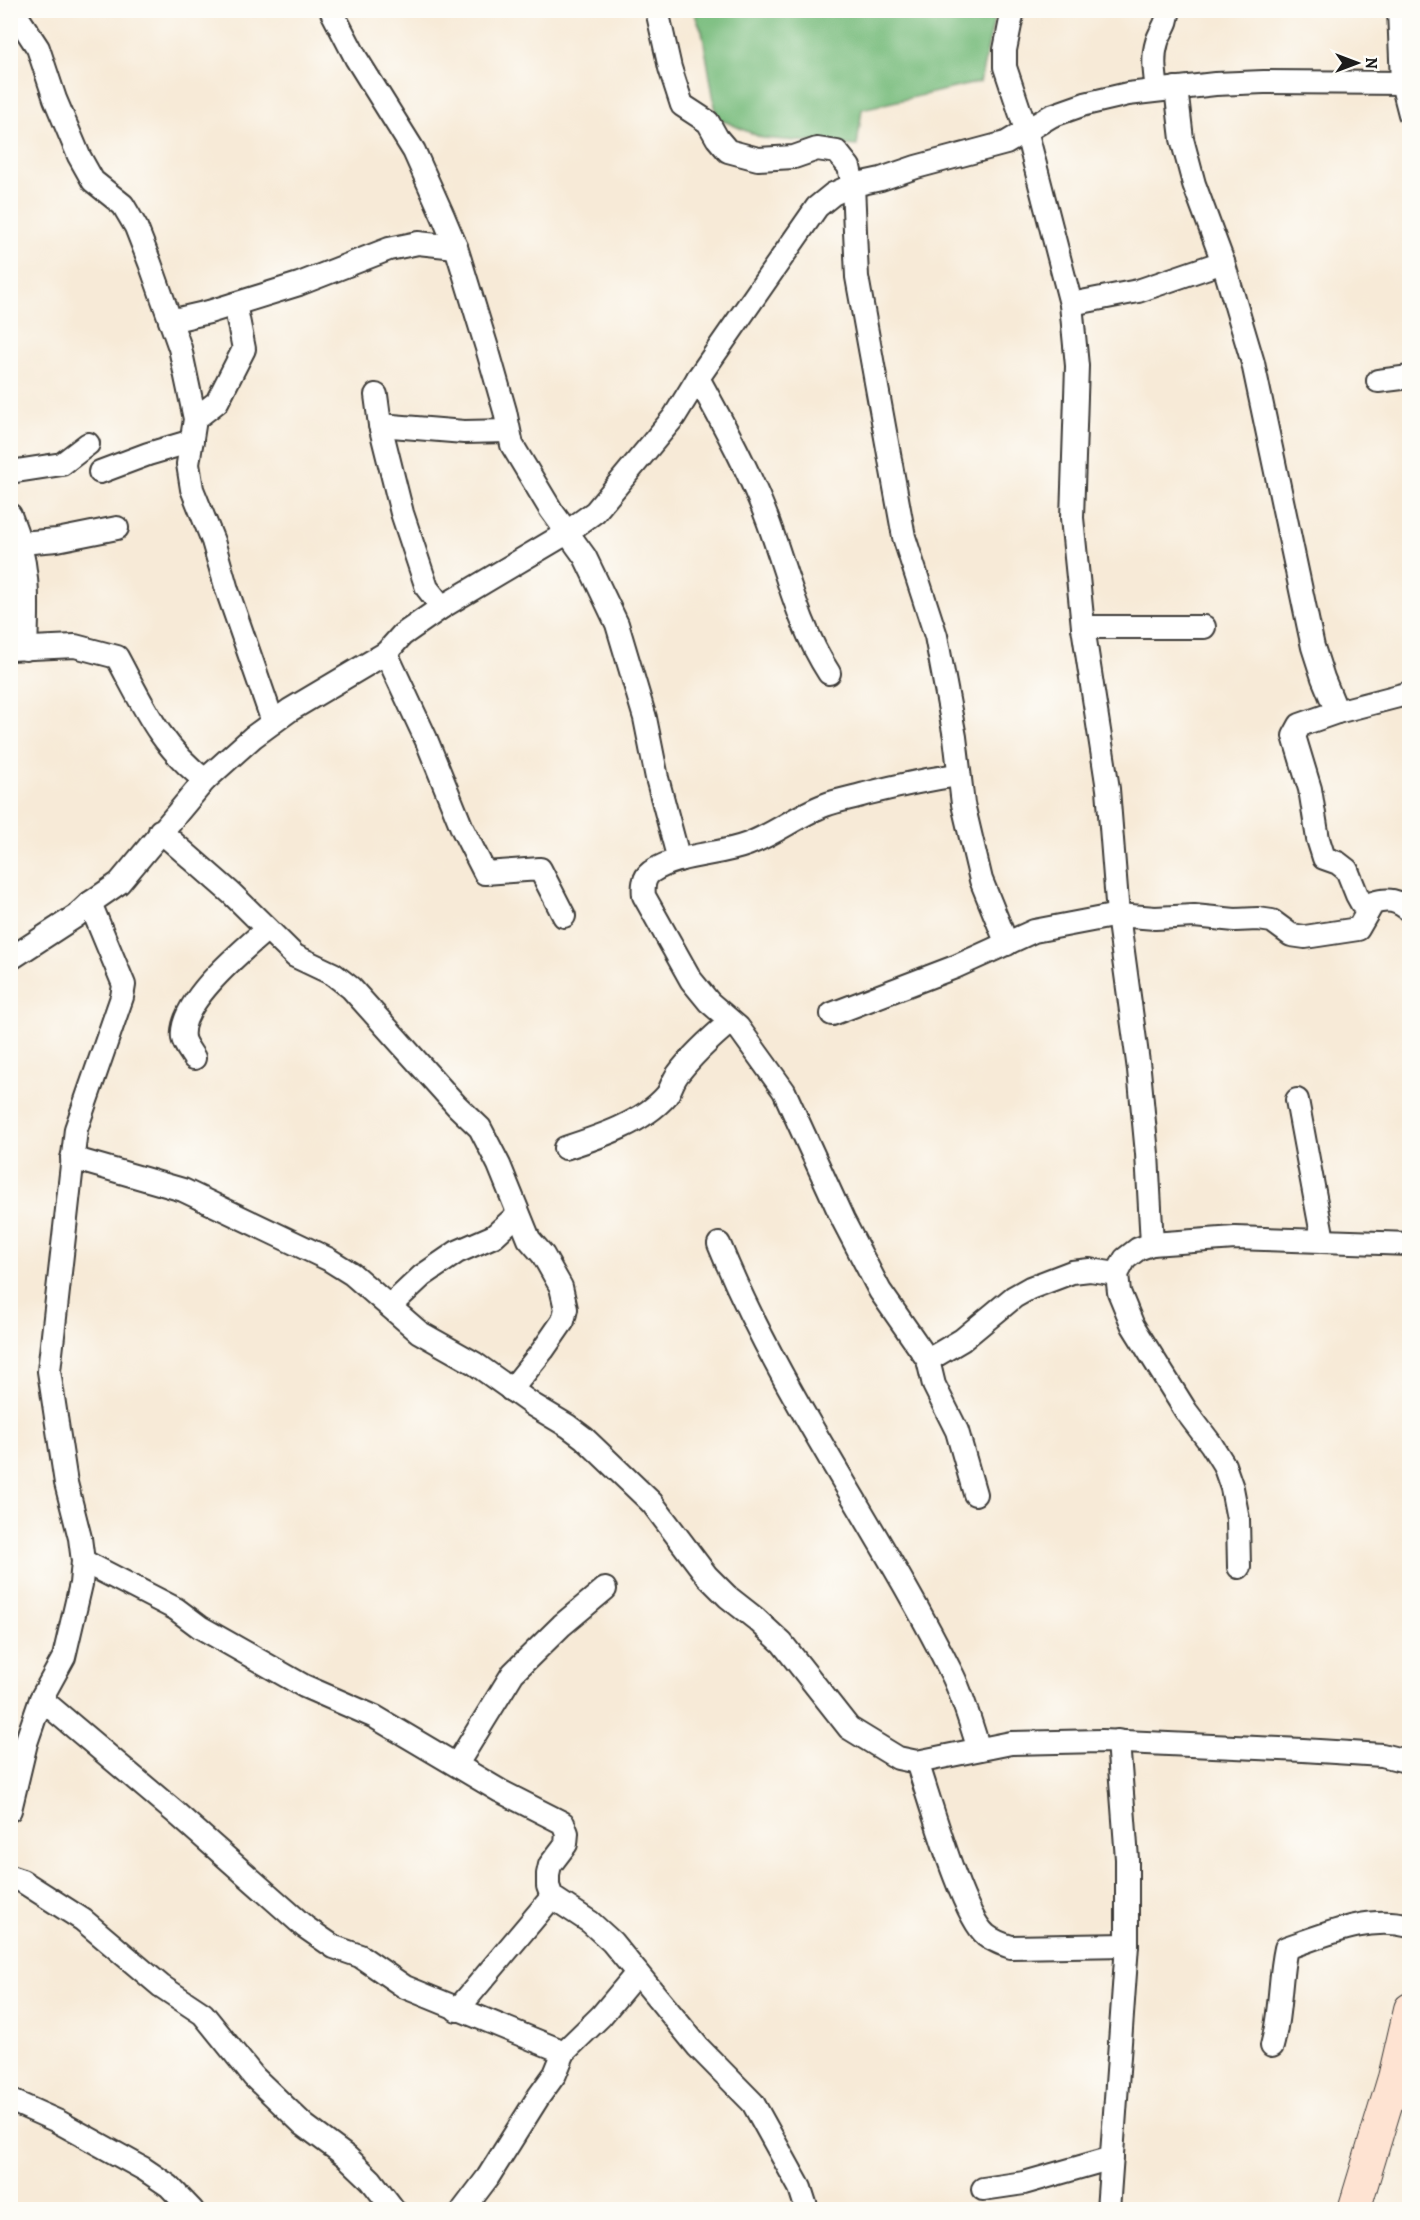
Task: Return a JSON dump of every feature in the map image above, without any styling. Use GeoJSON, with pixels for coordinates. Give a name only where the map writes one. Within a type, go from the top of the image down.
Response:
{"type":"FeatureCollection","features":[{"type":"Feature","properties":{"kind":"street"},"geometry":{"type":"LineString","coordinates":[[13,10],[38,48],[55,99],[79,156],[93,181],[123,205],[136,227],[180,348],[194,430],[188,464],[192,489],[213,541],[227,590],[273,722]]}},
{"type":"Feature","properties":{"kind":"street"},"geometry":{"type":"LineString","coordinates":[[331,10],[356,57],[414,150],[456,247],[505,411],[512,445],[550,510],[568,531],[585,557],[617,624],[645,718],[657,778],[679,860]]}},
{"type":"Feature","properties":{"kind":"street"},"geometry":{"type":"LineString","coordinates":[[657,10],[670,68],[682,105],[708,122],[728,151],[758,159],[794,156],[817,149],[837,152],[849,167],[854,185],[857,277],[904,537],[936,636],[955,737],[965,813],[981,880],[1007,944]]}},
{"type":"Feature","properties":{"kind":"street"},"geometry":{"type":"LineString","coordinates":[[1013,10],[1005,50],[1005,67],[1026,130],[1071,304],[1077,366],[1072,518],[1083,627],[1108,789],[1118,915],[1139,1070],[1148,1154],[1152,1244]]}},
{"type":"Feature","properties":{"kind":"street"},"geometry":{"type":"LineString","coordinates":[[1168,10],[1165,28],[1157,39],[1153,58],[1166,89],[1194,184],[1223,262],[1252,363],[1313,647],[1337,712]]}},
{"type":"Feature","properties":{"kind":"street"},"geometry":{"type":"LineString","coordinates":[[1399,10],[1410,114]]}},
{"type":"Feature","properties":{"kind":"street"},"geometry":{"type":"LineString","coordinates":[[10,959],[76,916],[119,883],[160,831],[205,780],[244,744],[273,722],[386,653],[402,635],[442,607],[568,531],[595,512],[674,417],[698,378],[817,207],[833,194],[854,185],[1006,143],[1051,116],[1084,104],[1128,93],[1264,82],[1406,83]]}},
{"type":"Feature","properties":{"kind":"street"},"geometry":{"type":"LineString","coordinates":[[170,321],[299,284],[389,249],[418,243],[456,247]]}},
{"type":"Feature","properties":{"kind":"street"},"geometry":{"type":"LineString","coordinates":[[1071,304],[1138,291],[1223,262]]}},
{"type":"Feature","properties":{"kind":"street"},"geometry":{"type":"LineString","coordinates":[[100,472],[148,454],[194,430],[217,402],[244,349],[235,304]]}},
{"type":"Feature","properties":{"kind":"street"},"geometry":{"type":"LineString","coordinates":[[1378,381],[1410,377]]}},
{"type":"Feature","properties":{"kind":"street"},"geometry":{"type":"LineString","coordinates":[[698,378],[753,486],[768,520],[787,582],[808,635],[816,654],[829,673]]}},
{"type":"Feature","properties":{"kind":"street"},"geometry":{"type":"LineString","coordinates":[[376,395],[380,425],[402,513],[427,588],[442,607]]}},
{"type":"Feature","properties":{"kind":"street"},"geometry":{"type":"LineString","coordinates":[[380,425],[464,432],[508,431]]}},
{"type":"Feature","properties":{"kind":"street"},"geometry":{"type":"LineString","coordinates":[[10,472],[62,464],[88,444]]}},
{"type":"Feature","properties":{"kind":"street"},"geometry":{"type":"LineString","coordinates":[[10,515],[20,543],[27,575],[18,649],[75,646],[117,657],[158,733],[189,768],[205,780]]}},
{"type":"Feature","properties":{"kind":"street"},"geometry":{"type":"LineString","coordinates":[[20,543],[57,540],[117,528]]}},
{"type":"Feature","properties":{"kind":"street"},"geometry":{"type":"LineString","coordinates":[[1083,627],[1204,627]]}},
{"type":"Feature","properties":{"kind":"street"},"geometry":{"type":"LineString","coordinates":[[386,653],[484,873],[540,869],[564,916]]}},
{"type":"Feature","properties":{"kind":"street"},"geometry":{"type":"LineString","coordinates":[[1367,913],[1347,870],[1338,863],[1323,858],[1310,789],[1294,736],[1300,726],[1337,712],[1410,693]]}},
{"type":"Feature","properties":{"kind":"street"},"geometry":{"type":"LineString","coordinates":[[959,775],[905,783],[825,805],[775,833],[748,844],[679,860],[650,872],[645,880],[644,896],[691,980],[730,1022],[738,1027],[784,1091],[843,1220],[880,1291],[928,1360],[934,1385],[957,1431],[975,1494]]}},
{"type":"Feature","properties":{"kind":"street"},"geometry":{"type":"LineString","coordinates":[[160,831],[232,894],[295,956],[333,974],[351,988],[448,1097],[480,1128],[499,1165],[529,1239],[543,1255],[561,1287],[566,1309],[563,1322],[511,1390]]}},
{"type":"Feature","properties":{"kind":"street"},"geometry":{"type":"LineString","coordinates":[[832,1014],[956,967],[1034,931],[1118,915],[1155,918],[1194,916],[1235,920],[1258,919],[1272,921],[1291,934],[1305,937],[1358,929],[1365,921],[1373,903],[1385,899],[1400,902],[1410,911]]}},
{"type":"Feature","properties":{"kind":"street"},"geometry":{"type":"LineString","coordinates":[[10,1810],[26,1743],[41,1699],[64,1657],[77,1608],[83,1561],[80,1538],[66,1483],[50,1371],[76,1129],[122,997],[123,985],[120,974],[90,903]]}},
{"type":"Feature","properties":{"kind":"street"},"geometry":{"type":"LineString","coordinates":[[194,1058],[183,1038],[188,1014],[218,972],[267,929]]}},
{"type":"Feature","properties":{"kind":"street"},"geometry":{"type":"LineString","coordinates":[[565,1148],[615,1130],[651,1108],[667,1094],[676,1076],[694,1054],[730,1022]]}},
{"type":"Feature","properties":{"kind":"street"},"geometry":{"type":"LineString","coordinates":[[1297,1100],[1323,1240]]}},
{"type":"Feature","properties":{"kind":"street"},"geometry":{"type":"LineString","coordinates":[[72,1158],[183,1190],[328,1259],[352,1274],[419,1332],[457,1352],[584,1438],[652,1503],[707,1576],[782,1643],[849,1728],[898,1758],[917,1762],[1011,1743],[1118,1741],[1382,1755],[1410,1762]]}},
{"type":"Feature","properties":{"kind":"street"},"geometry":{"type":"LineString","coordinates":[[390,1306],[422,1276],[457,1252],[494,1236],[518,1214]]}},
{"type":"Feature","properties":{"kind":"street"},"geometry":{"type":"LineString","coordinates":[[1239,1567],[1238,1519],[1232,1488],[1224,1465],[1186,1412],[1137,1334],[1119,1292],[1117,1274],[1125,1259],[1138,1249],[1152,1244],[1235,1238],[1410,1244]]}},
{"type":"Feature","properties":{"kind":"street"},"geometry":{"type":"LineString","coordinates":[[719,1244],[739,1292],[787,1384],[891,1561],[954,1678],[979,1749]]}},
{"type":"Feature","properties":{"kind":"street"},"geometry":{"type":"LineString","coordinates":[[928,1360],[962,1340],[1014,1297],[1030,1288],[1072,1272],[1090,1270],[1117,1274]]}},
{"type":"Feature","properties":{"kind":"street"},"geometry":{"type":"LineString","coordinates":[[83,1561],[176,1609],[200,1627],[304,1686],[375,1717],[500,1791],[563,1823],[567,1833],[566,1844],[550,1865],[548,1874],[548,1886],[552,1897],[590,1922],[612,1942],[698,2047],[753,2103],[800,2188],[807,2210]]}},
{"type":"Feature","properties":{"kind":"street"},"geometry":{"type":"LineString","coordinates":[[457,1764],[513,1673],[562,1625],[605,1589]]}},
{"type":"Feature","properties":{"kind":"street"},"geometry":{"type":"LineString","coordinates":[[41,1699],[176,1813],[305,1927],[334,1947],[360,1956],[405,1987],[564,2052]]}},
{"type":"Feature","properties":{"kind":"street"},"geometry":{"type":"LineString","coordinates":[[1108,2210],[1127,1945],[1127,1859],[1118,1741]]}},
{"type":"Feature","properties":{"kind":"street"},"geometry":{"type":"LineString","coordinates":[[917,1762],[955,1875],[974,1921],[985,1935],[1011,1947],[1127,1945]]}},
{"type":"Feature","properties":{"kind":"street"},"geometry":{"type":"LineString","coordinates":[[10,1877],[22,1881],[83,1920],[179,2000],[195,2007],[254,2077],[304,2125],[346,2157],[371,2181],[394,2210]]}},
{"type":"Feature","properties":{"kind":"street"},"geometry":{"type":"LineString","coordinates":[[457,2010],[552,1897]]}},
{"type":"Feature","properties":{"kind":"street"},"geometry":{"type":"LineString","coordinates":[[1272,2046],[1278,2026],[1281,1970],[1286,1948],[1354,1926],[1378,1923],[1410,1926]]}},
{"type":"Feature","properties":{"kind":"street"},"geometry":{"type":"LineString","coordinates":[[463,2210],[488,2177],[555,2074],[564,2052],[601,2016],[638,1973]]}},
{"type":"Feature","properties":{"kind":"street"},"geometry":{"type":"LineString","coordinates":[[1354,2210],[1402,2082],[1410,2009]]}},
{"type":"Feature","properties":{"kind":"street"},"geometry":{"type":"LineString","coordinates":[[10,2100],[57,2121],[144,2169],[169,2186],[192,2210]]}},
{"type":"Feature","properties":{"kind":"street"},"geometry":{"type":"LineString","coordinates":[[983,2189],[1024,2183],[1112,2158]]}},
{"type":"Feature","properties":{"kind":"green space"},"geometry":{"type":"Polygon","coordinates":[[[693,11],[996,11],[980,82],[862,109],[857,146],[762,138],[717,118],[702,31],[693,11]]]}}]}
